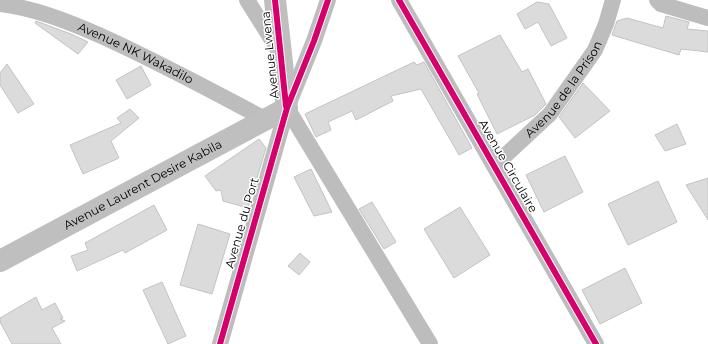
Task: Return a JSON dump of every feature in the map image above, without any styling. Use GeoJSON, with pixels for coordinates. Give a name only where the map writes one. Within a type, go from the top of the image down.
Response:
{"type":"FeatureCollection","features":[{"type":"Feature","properties":{"kind":"main road","name":"Avenue Lwena"},"geometry":{"type":"LineString","coordinates":[[275,0],[286,108]]}},
{"type":"Feature","properties":{"kind":"main road","name":"Avenue Laurent Desire Kabila"},"geometry":{"type":"LineString","coordinates":[[0,261],[286,108]]}},
{"type":"Feature","properties":{"kind":"street"},"geometry":{"type":"LineString","coordinates":[[247,0],[280,53]]}},
{"type":"Feature","properties":{"kind":"street","name":"Avenue du Port"},"geometry":{"type":"LineString","coordinates":[[220,344],[286,108],[314,41],[328,0]]}},
{"type":"Feature","properties":{"kind":"street","name":"Avenue Circulaire"},"geometry":{"type":"LineString","coordinates":[[399,0],[495,165],[596,344]]}},
{"type":"Feature","properties":{"kind":"street","name":"Avenue de la Prison"},"geometry":{"type":"LineString","coordinates":[[495,165],[550,114],[595,50],[606,24],[613,0]]}},
{"type":"Feature","properties":{"kind":"street"},"geometry":{"type":"LineString","coordinates":[[657,0],[661,4],[708,18]]}},
{"type":"Feature","properties":{"kind":"street","name":"Avenue NK Wakadilo"},"geometry":{"type":"LineString","coordinates":[[0,4],[16,6],[72,24],[127,47],[265,119]]}},
{"type":"Feature","properties":{"kind":"street"},"geometry":{"type":"LineString","coordinates":[[286,108],[430,344]]}},
{"type":"Feature","properties":{"kind":"building"},"geometry":{"type":"Polygon","coordinates":[[[537,2],[549,4],[567,38],[551,46],[538,22],[525,29],[517,14],[537,2]]]}},
{"type":"Feature","properties":{"kind":"building"},"geometry":{"type":"Polygon","coordinates":[[[666,16],[689,22],[687,29],[708,31],[708,52],[681,49],[679,55],[612,35],[617,21],[627,18],[663,28],[666,16]]]}},
{"type":"Feature","properties":{"kind":"building"},"geometry":{"type":"Polygon","coordinates":[[[36,21],[88,42],[78,54],[35,23],[36,21]]]}},
{"type":"Feature","properties":{"kind":"building"},"geometry":{"type":"Polygon","coordinates":[[[500,35],[522,72],[528,69],[546,104],[535,115],[497,134],[477,94],[479,93],[458,56],[500,35]]]}},
{"type":"Feature","properties":{"kind":"building"},"geometry":{"type":"Polygon","coordinates":[[[414,62],[417,65],[424,62],[472,148],[459,155],[421,89],[391,96],[393,101],[356,120],[352,111],[328,122],[331,130],[316,137],[305,114],[414,62]]]}},
{"type":"Feature","properties":{"kind":"building"},"geometry":{"type":"Polygon","coordinates":[[[7,64],[34,104],[18,113],[0,85],[0,73],[7,64]]]}},
{"type":"Feature","properties":{"kind":"building"},"geometry":{"type":"Polygon","coordinates":[[[141,66],[151,85],[127,99],[116,80],[141,66]]]}},
{"type":"Feature","properties":{"kind":"building"},"geometry":{"type":"Polygon","coordinates":[[[583,83],[610,111],[575,138],[559,117],[583,83]]]}},
{"type":"Feature","properties":{"kind":"building"},"geometry":{"type":"Polygon","coordinates":[[[130,109],[139,118],[111,141],[119,158],[83,174],[70,145],[121,123],[117,118],[130,109]]]}},
{"type":"Feature","properties":{"kind":"building"},"geometry":{"type":"Polygon","coordinates":[[[677,124],[686,144],[665,151],[655,135],[677,124]]]}},
{"type":"Feature","properties":{"kind":"building"},"geometry":{"type":"Polygon","coordinates":[[[259,139],[266,148],[248,208],[223,201],[221,190],[216,191],[205,176],[259,139]]]}},
{"type":"Feature","properties":{"kind":"building"},"geometry":{"type":"Polygon","coordinates":[[[565,156],[583,192],[544,212],[526,175],[565,156]]]}},
{"type":"Feature","properties":{"kind":"building"},"geometry":{"type":"Polygon","coordinates":[[[311,169],[332,212],[314,216],[294,177],[311,169]]]}},
{"type":"Feature","properties":{"kind":"building"},"geometry":{"type":"Polygon","coordinates":[[[708,178],[708,220],[686,185],[708,178]]]}},
{"type":"Feature","properties":{"kind":"building"},"geometry":{"type":"Polygon","coordinates":[[[658,181],[677,222],[628,245],[608,204],[658,181]]]}},
{"type":"Feature","properties":{"kind":"building"},"geometry":{"type":"Polygon","coordinates":[[[372,202],[396,242],[384,249],[359,209],[372,202]]]}},
{"type":"Feature","properties":{"kind":"building"},"geometry":{"type":"Polygon","coordinates":[[[154,205],[167,230],[125,253],[123,250],[77,271],[71,256],[88,250],[85,243],[154,205]]]}},
{"type":"Feature","properties":{"kind":"building"},"geometry":{"type":"Polygon","coordinates":[[[460,207],[490,255],[454,278],[424,229],[460,207]]]}},
{"type":"Feature","properties":{"kind":"building"},"geometry":{"type":"Polygon","coordinates":[[[198,224],[230,234],[212,294],[180,285],[198,224]]]}},
{"type":"Feature","properties":{"kind":"building"},"geometry":{"type":"Polygon","coordinates":[[[300,253],[310,262],[299,275],[288,266],[300,253]]]}},
{"type":"Feature","properties":{"kind":"building"},"geometry":{"type":"Polygon","coordinates":[[[625,268],[642,303],[600,324],[582,290],[625,268]]]}},
{"type":"Feature","properties":{"kind":"building"},"geometry":{"type":"Polygon","coordinates":[[[162,282],[186,336],[168,344],[143,290],[162,282]]]}},
{"type":"Feature","properties":{"kind":"building"},"geometry":{"type":"Polygon","coordinates":[[[36,297],[42,310],[55,303],[63,318],[60,319],[65,321],[52,328],[61,344],[12,344],[0,322],[0,318],[36,297]]]}},
{"type":"Feature","properties":{"kind":"cycle path"},"geometry":{"type":"LineString","coordinates":[[275,0],[286,106]]}},
{"type":"Feature","properties":{"kind":"cycle path"},"geometry":{"type":"LineString","coordinates":[[220,344],[287,108],[314,41],[328,0]]}},
{"type":"Feature","properties":{"kind":"cycle path"},"geometry":{"type":"LineString","coordinates":[[399,0],[596,344]]}}]}
